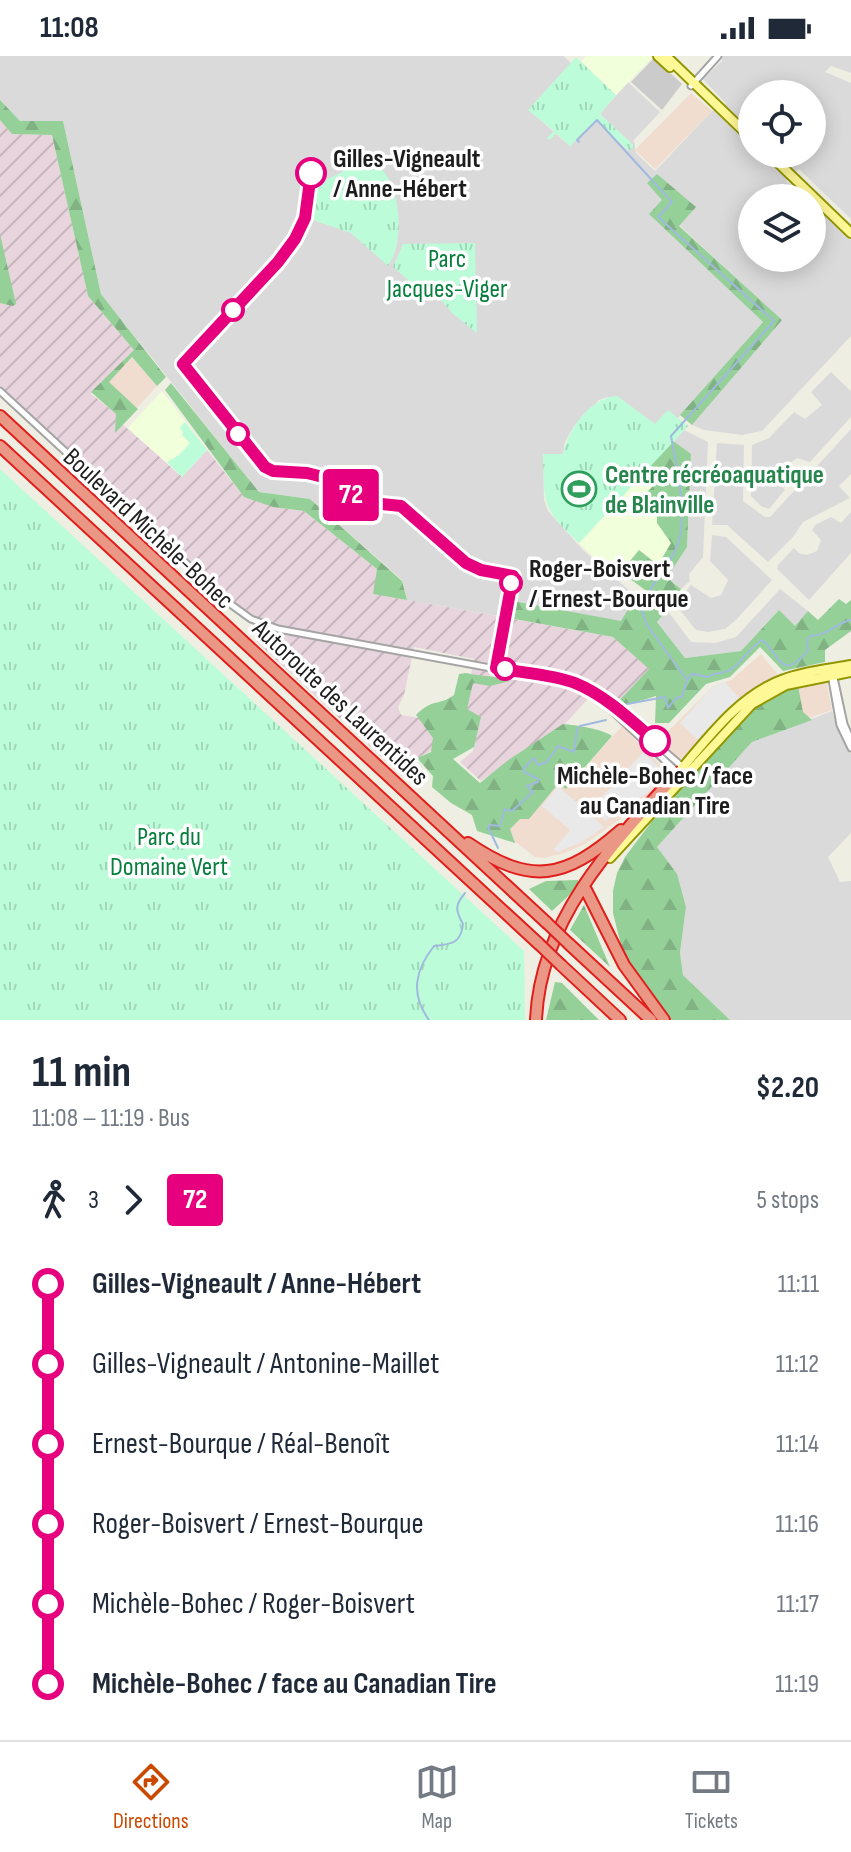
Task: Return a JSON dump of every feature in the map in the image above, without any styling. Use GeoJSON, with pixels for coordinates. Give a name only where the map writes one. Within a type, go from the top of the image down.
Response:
{"type":"FeatureCollection","features":[{"type":"Feature","properties":{"kind":"highway","name":"Autoroute des Laurentides"},"geometry":{"type":"LineString","coordinates":[[0,416],[651,1020]]}},
{"type":"Feature","properties":{"kind":"highway","name":"Autoroute des Laurentides"},"geometry":{"type":"LineString","coordinates":[[0,446],[539,944],[617,1020]]}},
{"type":"Feature","properties":{"kind":"highway"},"geometry":{"type":"LineString","coordinates":[[437,821],[500,864],[543,871],[562,868],[585,857],[644,810],[683,772]]}},
{"type":"Feature","properties":{"kind":"highway"},"geometry":{"type":"LineString","coordinates":[[538,1020],[542,974],[563,920],[596,868],[644,810]]}},
{"type":"Feature","properties":{"kind":"highway"},"geometry":{"type":"LineString","coordinates":[[538,1020],[551,957],[586,890]]}},
{"type":"Feature","properties":{"kind":"highway"},"geometry":{"type":"LineString","coordinates":[[586,890],[624,965],[664,1020]]}},
{"type":"Feature","properties":{"kind":"main road"},"geometry":{"type":"LineString","coordinates":[[658,56],[693,84]]}},
{"type":"Feature","properties":{"kind":"main road"},"geometry":{"type":"LineString","coordinates":[[666,56],[738,126]]}},
{"type":"Feature","properties":{"kind":"main road"},"geometry":{"type":"LineString","coordinates":[[784,168],[802,184]]}},
{"type":"Feature","properties":{"kind":"main road"},"geometry":{"type":"LineString","coordinates":[[826,206],[851,226]]}},
{"type":"Feature","properties":{"kind":"main road"},"geometry":{"type":"LineString","coordinates":[[826,206],[851,233]]}},
{"type":"Feature","properties":{"kind":"main road"},"geometry":{"type":"LineString","coordinates":[[586,890],[683,772],[746,705],[786,685],[851,665]]}},
{"type":"Feature","properties":{"kind":"main road"},"geometry":{"type":"LineString","coordinates":[[832,673],[851,672]]}},
{"type":"Feature","properties":{"kind":"street"},"geometry":{"type":"LineString","coordinates":[[693,84],[718,56]]}},
{"type":"Feature","properties":{"kind":"street","name":"Boulevard Michèle-Bohec"},"geometry":{"type":"LineString","coordinates":[[0,391],[229,603],[251,619],[287,631],[564,680],[594,694],[652,738],[683,772]]}},
{"type":"Feature","properties":{"kind":"street"},"geometry":{"type":"LineString","coordinates":[[832,673],[851,740]]}},
{"type":"Feature","properties":{"kind":"street"},"geometry":{"type":"LineString","coordinates":[[832,673],[840,725],[851,748]]}},
{"type":"Feature","properties":{"kind":"street","name":"Boulevard Michèle-Bohec"},"geometry":{"type":"LineString","coordinates":[[594,694],[647,745],[683,772]]}},
{"type":"Feature","properties":{"kind":"street"},"geometry":{"type":"LineString","coordinates":[[647,745],[652,738]]}},
{"type":"Feature","properties":{"kind":"shaded area"},"geometry":{"type":"Polygon","coordinates":[[[0,56],[564,56],[574,66],[531,112],[570,146],[596,120],[627,149],[630,142],[600,114],[628,82],[660,112],[634,140],[636,153],[655,171],[712,111],[726,104],[703,79],[723,60],[715,56],[851,56],[851,73],[831,66],[825,72],[851,83],[851,219],[826,195],[826,184],[815,184],[799,169],[786,181],[789,184],[738,184],[738,272],[826,272],[826,218],[851,240],[851,336],[762,431],[742,435],[704,430],[692,425],[781,320],[679,225],[663,200],[650,214],[763,322],[678,418],[656,425],[618,397],[607,397],[599,400],[574,426],[565,442],[563,454],[543,454],[544,500],[548,511],[583,550],[637,597],[622,622],[513,601],[509,618],[407,600],[402,580],[310,499],[259,492],[101,294],[63,121],[20,121],[0,100],[0,56]]]}},
{"type":"Feature","properties":{"kind":"shaded area"},"geometry":{"type":"Polygon","coordinates":[[[586,56],[652,58],[616,95],[581,62],[586,56]]]}},
{"type":"Feature","properties":{"kind":"shaded area"},"geometry":{"type":"Polygon","coordinates":[[[654,58],[682,84],[662,110],[631,82],[654,58]]]}},
{"type":"Feature","properties":{"kind":"shaded area"},"geometry":{"type":"Polygon","coordinates":[[[691,93],[712,111],[655,169],[635,150],[691,93]]]}},
{"type":"Feature","properties":{"kind":"shaded area"},"geometry":{"type":"Polygon","coordinates":[[[0,120],[12,134],[52,135],[88,296],[134,350],[91,394],[118,415],[122,424],[182,476],[207,450],[245,498],[249,495],[273,507],[304,511],[377,569],[374,594],[613,637],[650,669],[616,704],[597,689],[563,726],[481,781],[460,762],[473,751],[480,720],[464,708],[474,659],[414,647],[404,695],[398,707],[401,715],[419,718],[434,738],[433,750],[419,757],[402,776],[257,642],[256,616],[240,606],[0,387],[0,120]]]}},
{"type":"Feature","properties":{"kind":"shaded area"},"geometry":{"type":"Polygon","coordinates":[[[132,357],[157,386],[137,408],[108,382],[132,357]]]}},
{"type":"Feature","properties":{"kind":"shaded area"},"geometry":{"type":"Polygon","coordinates":[[[831,372],[851,391],[851,417],[810,462],[797,458],[780,471],[779,483],[785,490],[769,509],[761,506],[751,496],[752,445],[769,438],[794,412],[805,419],[822,405],[811,392],[831,372]]]}},
{"type":"Feature","properties":{"kind":"shaded area"},"geometry":{"type":"Polygon","coordinates":[[[162,391],[207,450],[182,477],[128,428],[162,391]]]}},
{"type":"Feature","properties":{"kind":"shaded area"},"geometry":{"type":"Polygon","coordinates":[[[851,429],[851,474],[839,486],[850,498],[803,522],[768,562],[727,525],[712,525],[717,443],[744,445],[743,501],[765,517],[770,517],[851,429]]]}},
{"type":"Feature","properties":{"kind":"shaded area"},"geometry":{"type":"Polygon","coordinates":[[[684,430],[708,442],[703,557],[689,574],[690,581],[681,589],[671,580],[670,573],[687,547],[691,455],[674,441],[684,430]]]}},
{"type":"Feature","properties":{"kind":"shaded area"},"geometry":{"type":"Polygon","coordinates":[[[651,466],[655,484],[641,498],[657,514],[674,541],[658,565],[639,551],[615,578],[579,543],[651,466]]]}},
{"type":"Feature","properties":{"kind":"shaded area"},"geometry":{"type":"Polygon","coordinates":[[[851,512],[851,553],[809,600],[777,569],[778,565],[794,548],[807,555],[817,551],[821,540],[812,530],[815,525],[831,517],[841,523],[851,512]]]}},
{"type":"Feature","properties":{"kind":"shaded area"},"geometry":{"type":"Polygon","coordinates":[[[712,535],[726,537],[772,580],[725,629],[708,632],[696,630],[675,604],[691,585],[711,598],[721,595],[728,580],[710,561],[712,535]]]}},
{"type":"Feature","properties":{"kind":"shaded area"},"geometry":{"type":"Polygon","coordinates":[[[780,589],[808,611],[795,626],[778,611],[741,651],[685,658],[657,622],[667,610],[691,642],[715,643],[736,637],[780,589]]]}},
{"type":"Feature","properties":{"kind":"shaded area"},"geometry":{"type":"Polygon","coordinates":[[[761,654],[779,676],[738,702],[685,759],[678,758],[659,740],[713,686],[731,680],[761,654]]]}},
{"type":"Feature","properties":{"kind":"shaded area"},"geometry":{"type":"Polygon","coordinates":[[[826,680],[832,710],[803,720],[796,686],[826,680]]]}},
{"type":"Feature","properties":{"kind":"shaded area"},"geometry":{"type":"Polygon","coordinates":[[[725,682],[739,698],[698,740],[680,723],[713,686],[725,682]]]}},
{"type":"Feature","properties":{"kind":"shaded area"},"geometry":{"type":"Polygon","coordinates":[[[832,711],[840,736],[851,754],[851,833],[828,857],[840,882],[851,881],[851,1020],[730,1020],[683,975],[680,954],[686,907],[657,847],[752,742],[832,711]]]}},
{"type":"Feature","properties":{"kind":"shaded area"},"geometry":{"type":"Polygon","coordinates":[[[622,726],[669,774],[647,800],[585,844],[565,853],[535,857],[513,840],[508,829],[558,783],[566,788],[622,726]]]}},
{"type":"Feature","properties":{"kind":"shaded area"},"geometry":{"type":"Polygon","coordinates":[[[643,752],[666,774],[645,795],[605,821],[592,808],[643,752]]]}},
{"type":"Feature","properties":{"kind":"shaded area"},"geometry":{"type":"Polygon","coordinates":[[[558,786],[604,827],[582,842],[557,852],[554,849],[570,830],[542,806],[558,786]]]}},
{"type":"Feature","properties":{"kind":"green space"},"geometry":{"type":"Polygon","coordinates":[[[576,57],[616,95],[600,114],[634,146],[629,151],[596,120],[570,146],[556,133],[550,140],[547,138],[554,131],[528,110],[576,57]]]}},
{"type":"Feature","properties":{"kind":"green space"},"geometry":{"type":"Polygon","coordinates":[[[0,100],[20,121],[63,121],[101,294],[166,377],[157,386],[132,357],[109,382],[138,409],[115,433],[116,414],[91,392],[134,350],[88,296],[52,135],[12,134],[0,120],[0,100]]]}},
{"type":"Feature","properties":{"kind":"green space"},"geometry":{"type":"Polygon","coordinates":[[[362,152],[382,169],[397,203],[399,231],[388,266],[351,233],[307,218],[314,186],[346,170],[362,152]]]}},
{"type":"Feature","properties":{"kind":"green space"},"geometry":{"type":"Polygon","coordinates":[[[657,174],[696,207],[679,226],[782,320],[692,425],[680,415],[763,322],[649,214],[662,200],[647,183],[657,174]]]}},
{"type":"Feature","properties":{"kind":"green space"},"geometry":{"type":"Polygon","coordinates":[[[0,234],[16,304],[13,306],[0,303],[0,234]]]}},
{"type":"Feature","properties":{"kind":"green space","name":"Parc Jacques-Viger"},"geometry":{"type":"Polygon","coordinates":[[[475,243],[477,333],[442,301],[427,296],[393,267],[403,244],[475,243]]]}},
{"type":"Feature","properties":{"kind":"green space"},"geometry":{"type":"Polygon","coordinates":[[[171,383],[259,492],[310,499],[402,581],[407,600],[373,594],[377,569],[304,511],[273,507],[244,497],[165,390],[171,383]]]}},
{"type":"Feature","properties":{"kind":"green space"},"geometry":{"type":"Polygon","coordinates":[[[617,396],[655,424],[668,410],[688,426],[579,543],[558,522],[548,504],[543,454],[563,454],[582,416],[598,402],[617,396]]]}},
{"type":"Feature","properties":{"kind":"green space"},"geometry":{"type":"Polygon","coordinates":[[[185,422],[207,450],[182,477],[167,462],[190,443],[182,435],[180,427],[185,422]]]}},
{"type":"Feature","properties":{"kind":"green space"},"geometry":{"type":"Polygon","coordinates":[[[664,434],[691,454],[687,547],[670,573],[671,581],[681,589],[672,601],[645,590],[621,572],[639,550],[658,565],[671,543],[657,523],[657,514],[641,498],[655,484],[651,466],[664,434]]]}},
{"type":"Feature","properties":{"kind":"green space","name":"Parc du Domaine Vert"},"geometry":{"type":"Polygon","coordinates":[[[0,469],[524,951],[525,1020],[0,1020],[0,469]]]}},
{"type":"Feature","properties":{"kind":"green space"},"geometry":{"type":"Polygon","coordinates":[[[635,598],[667,610],[657,622],[685,658],[741,651],[779,610],[795,626],[808,611],[818,620],[839,599],[846,604],[851,600],[851,631],[825,650],[825,662],[783,671],[760,647],[730,677],[706,684],[669,723],[655,723],[656,696],[630,704],[616,704],[649,669],[613,637],[509,618],[513,601],[621,621],[635,598]]]}},
{"type":"Feature","properties":{"kind":"green space"},"geometry":{"type":"Polygon","coordinates":[[[459,674],[510,681],[490,686],[473,683],[467,709],[481,717],[474,747],[453,759],[480,783],[563,724],[596,729],[612,736],[566,789],[558,784],[529,819],[520,819],[510,829],[515,843],[477,831],[472,815],[432,787],[433,776],[417,758],[431,752],[433,738],[416,715],[427,706],[454,695],[459,674]]]}},
{"type":"Feature","properties":{"kind":"green space"},"geometry":{"type":"Polygon","coordinates":[[[798,686],[803,712],[812,720],[752,742],[657,847],[677,874],[686,907],[680,953],[683,975],[730,1020],[671,1020],[625,961],[613,913],[617,873],[625,857],[686,776],[762,702],[798,686]]]}},
{"type":"Feature","properties":{"kind":"green space"},"geometry":{"type":"Polygon","coordinates":[[[578,880],[578,887],[552,911],[529,889],[546,881],[578,880]]]}},
{"type":"Feature","properties":{"kind":"green space"},"geometry":{"type":"Polygon","coordinates":[[[584,905],[610,967],[570,930],[584,905]]]}},
{"type":"Feature","properties":{"kind":"green space"},"geometry":{"type":"Polygon","coordinates":[[[555,982],[562,983],[599,1020],[546,1020],[555,982]]]}},
{"type":"Feature","properties":{"kind":"waterway"},"geometry":{"type":"LineString","coordinates":[[579,142],[577,140],[597,120],[672,202],[658,217],[774,321],[671,436],[681,493],[682,523],[676,549],[649,592]]}},
{"type":"Feature","properties":{"kind":"waterway"},"geometry":{"type":"LineString","coordinates":[[641,608],[647,625],[687,680]]}},
{"type":"Feature","properties":{"kind":"waterway"},"geometry":{"type":"LineString","coordinates":[[627,704],[665,697],[668,708],[676,698],[682,697],[692,674],[708,677],[728,671],[762,640],[781,662],[792,665],[808,650],[807,640],[810,636],[822,634],[851,620]]}},
{"type":"Feature","properties":{"kind":"waterway"},"geometry":{"type":"LineString","coordinates":[[498,848],[488,827],[500,826],[505,809],[512,811],[533,792],[527,786],[538,782],[538,779],[524,772],[524,768],[534,758],[538,765],[547,762],[558,746],[574,752],[580,726],[606,720]]}},
{"type":"Feature","properties":{"kind":"waterway"},"geometry":{"type":"LineString","coordinates":[[429,1020],[419,1001],[419,973],[434,946],[450,943],[460,936],[463,924],[457,908],[465,893]]}},
{"type":"Feature","properties":{"kind":"bus line","name":"72"},"geometry":{"type":"LineString","coordinates":[[311,173],[305,218],[295,239],[278,262],[183,364],[265,467],[273,471],[323,477],[362,502],[401,506],[466,563],[481,570],[513,576],[496,668],[582,686],[655,741]]}},
{"type":"Feature","properties":{"kind":"place","name":"Gilles-Vigneault / Anne-Hébert"},"geometry":{"type":"Point","coordinates":[311,173]}},
{"type":"Feature","properties":{"kind":"place","name":"Centre récréoaquatique de Blainville"},"geometry":{"type":"Point","coordinates":[579,489]}},
{"type":"Feature","properties":{"kind":"place","name":"Roger-Boisvert / Ernest-Bourque"},"geometry":{"type":"Point","coordinates":[511,583]}},
{"type":"Feature","properties":{"kind":"place","name":"Michèle-Bohec / face au Canadian Tire"},"geometry":{"type":"Point","coordinates":[655,741]}}]}
